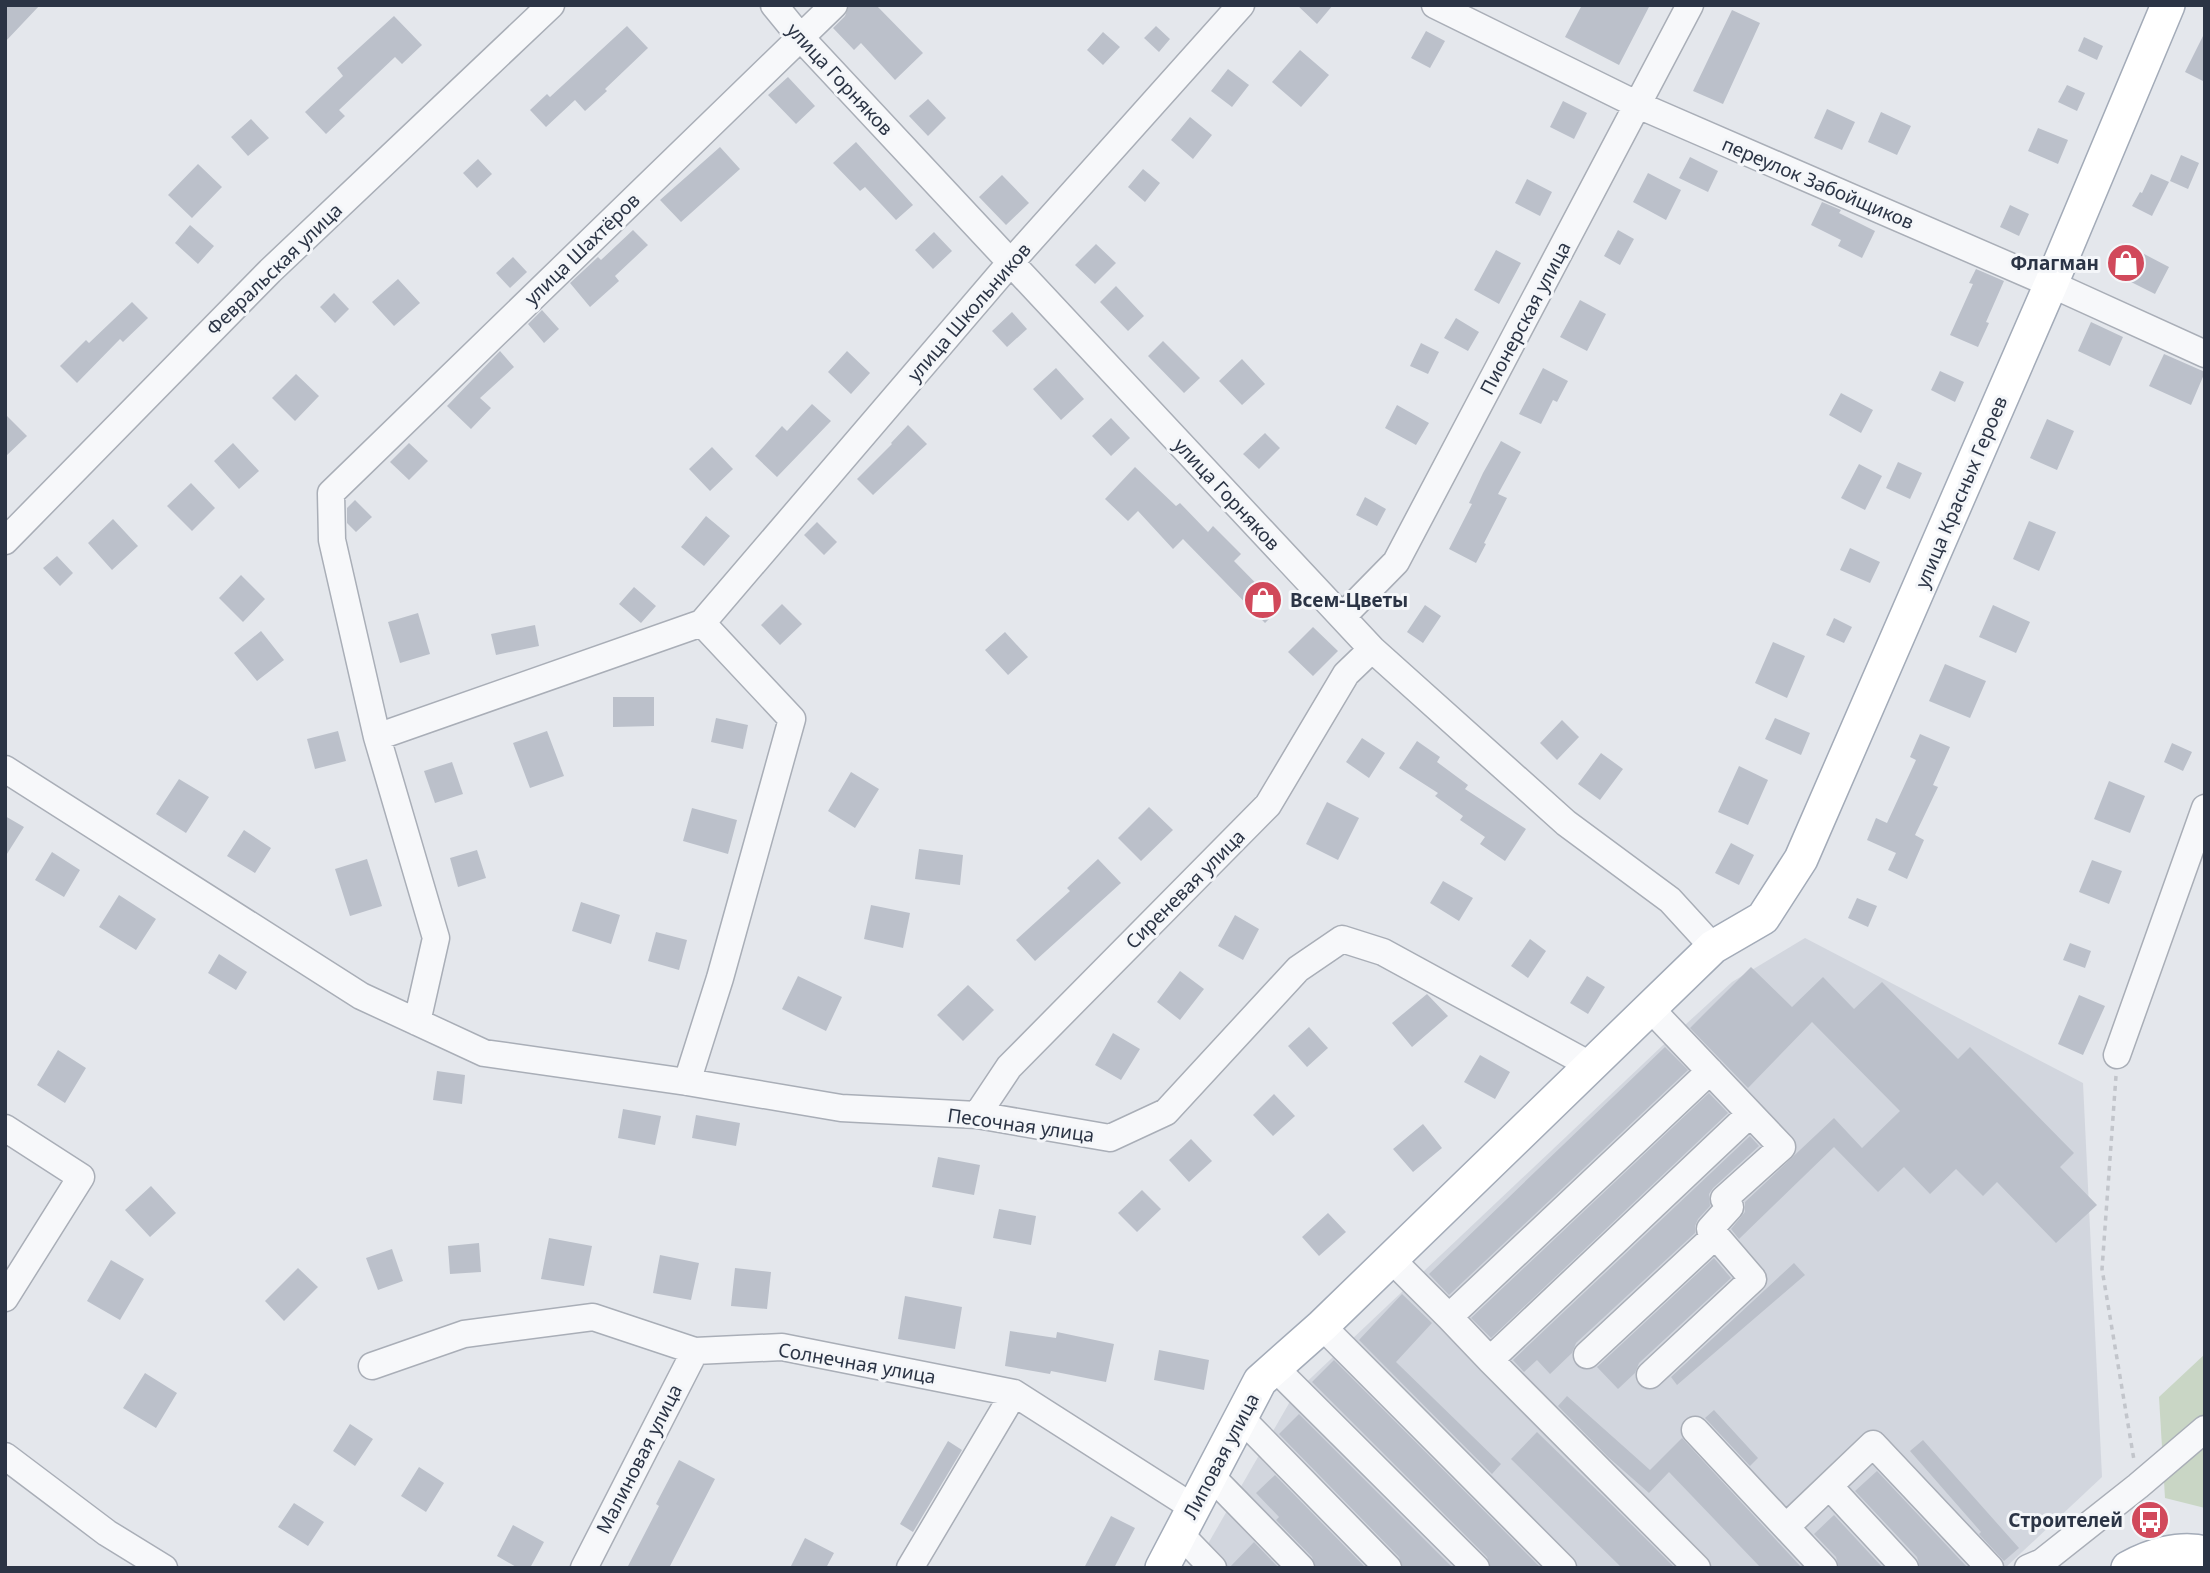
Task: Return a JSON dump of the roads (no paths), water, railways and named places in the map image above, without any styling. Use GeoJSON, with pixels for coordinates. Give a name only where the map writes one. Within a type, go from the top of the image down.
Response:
{"type":"FeatureCollection","features":[{"type":"Feature","properties":{"kind":"main road","name":"улица Красных Героев"},"geometry":{"type":"LineString","coordinates":[[1590,1065],[1713,947],[1763,918],[1801,859],[2051,284],[2168,5]]}},
{"type":"Feature","properties":{"kind":"main road","name":"Липовая улица"},"geometry":{"type":"LineString","coordinates":[[1162,1568],[1260,1381],[1322,1326],[1590,1065]]}},
{"type":"Feature","properties":{"kind":"main road"},"geometry":{"type":"LineString","coordinates":[[2128,1568],[2147,1557],[2194,1550],[2205,1553]]}},
{"type":"Feature","properties":{"kind":"street","name":"Февральская улица"},"geometry":{"type":"LineString","coordinates":[[5,541],[270,271],[551,5]]}},
{"type":"Feature","properties":{"kind":"street","name":"улица Горняков"},"geometry":{"type":"LineString","coordinates":[[774,5],[801,38],[1372,649],[1566,823],[1670,900],[1713,947]]}},
{"type":"Feature","properties":{"kind":"street","name":"улица Шахтёров"},"geometry":{"type":"LineString","coordinates":[[377,737],[332,540],[331,493],[834,5]]}},
{"type":"Feature","properties":{"kind":"street","name":"улица Школьников"},"geometry":{"type":"LineString","coordinates":[[702,623],[1011,262],[1241,5]]}},
{"type":"Feature","properties":{"kind":"street","name":"переулок Забойщиков"},"geometry":{"type":"LineString","coordinates":[[1435,5],[1638,105],[2051,284],[2205,354]]}},
{"type":"Feature","properties":{"kind":"street","name":"Пионерская улица"},"geometry":{"type":"LineString","coordinates":[[1342,617],[1396,562],[1690,5]]}},
{"type":"Feature","properties":{"kind":"street"},"geometry":{"type":"LineString","coordinates":[[417,1022],[436,938],[377,737],[702,623],[792,719],[720,978],[687,1082]]}},
{"type":"Feature","properties":{"kind":"street","name":"Сиреневая улица"},"geometry":{"type":"LineString","coordinates":[[977,1115],[1009,1067],[1268,805],[1346,674],[1372,649]]}},
{"type":"Feature","properties":{"kind":"street","name":"Песочная улица"},"geometry":{"type":"LineString","coordinates":[[5,769],[361,996],[484,1053],[687,1082],[841,1108],[977,1115],[1110,1138],[1166,1112],[1298,970],[1342,939],[1383,952],[1590,1065]]}},
{"type":"Feature","properties":{"kind":"street"},"geometry":{"type":"LineString","coordinates":[[2117,1055],[2205,808]]}},
{"type":"Feature","properties":{"kind":"street"},"geometry":{"type":"LineString","coordinates":[[1649,1007],[1782,1147],[1724,1199],[1730,1207],[1710,1229],[1753,1279],[1650,1375]]}},
{"type":"Feature","properties":{"kind":"street"},"geometry":{"type":"LineString","coordinates":[[1449,1317],[1710,1072]]}},
{"type":"Feature","properties":{"kind":"street"},"geometry":{"type":"LineString","coordinates":[[1490,1360],[1750,1114]]}},
{"type":"Feature","properties":{"kind":"street"},"geometry":{"type":"LineString","coordinates":[[5,1128],[81,1177],[5,1298]]}},
{"type":"Feature","properties":{"kind":"street"},"geometry":{"type":"LineString","coordinates":[[1587,1355],[1716,1235]]}},
{"type":"Feature","properties":{"kind":"street"},"geometry":{"type":"LineString","coordinates":[[1391,1259],[1697,1568]]}},
{"type":"Feature","properties":{"kind":"street","name":"Солнечная улица"},"geometry":{"type":"LineString","coordinates":[[372,1366],[464,1334],[593,1317],[695,1351],[782,1347],[1014,1393],[1187,1521],[1213,1568]]}},
{"type":"Feature","properties":{"kind":"street"},"geometry":{"type":"LineString","coordinates":[[1322,1326],[1563,1568]]}},
{"type":"Feature","properties":{"kind":"street","name":"Малиновая улица"},"geometry":{"type":"LineString","coordinates":[[584,1568],[695,1351]]}},
{"type":"Feature","properties":{"kind":"street"},"geometry":{"type":"LineString","coordinates":[[1275,1368],[1476,1568]]}},
{"type":"Feature","properties":{"kind":"street"},"geometry":{"type":"LineString","coordinates":[[910,1568],[1014,1393]]}},
{"type":"Feature","properties":{"kind":"street"},"geometry":{"type":"LineString","coordinates":[[1241,1418],[1388,1568]]}},
{"type":"Feature","properties":{"kind":"street"},"geometry":{"type":"LineString","coordinates":[[1695,1430],[1824,1568]]}},
{"type":"Feature","properties":{"kind":"street"},"geometry":{"type":"LineString","coordinates":[[2028,1568],[2042,1562],[2205,1430]]}},
{"type":"Feature","properties":{"kind":"street"},"geometry":{"type":"LineString","coordinates":[[1786,1527],[1873,1444],[1990,1568]]}},
{"type":"Feature","properties":{"kind":"street"},"geometry":{"type":"LineString","coordinates":[[5,1457],[107,1534],[161,1567]]}},
{"type":"Feature","properties":{"kind":"street"},"geometry":{"type":"LineString","coordinates":[[1211,1476],[1301,1568]]}},
{"type":"Feature","properties":{"kind":"street"},"geometry":{"type":"LineString","coordinates":[[1829,1486],[1905,1568]]}},
{"type":"Feature","properties":{"kind":"place","name":"Флагман"},"geometry":{"type":"Point","coordinates":[2126,263]}},
{"type":"Feature","properties":{"kind":"place","name":"Всем-Цветы"},"geometry":{"type":"Point","coordinates":[1263,600]}},
{"type":"Feature","properties":{"kind":"place","name":"Строителей"},"geometry":{"type":"Point","coordinates":[2150,1520]}}]}
